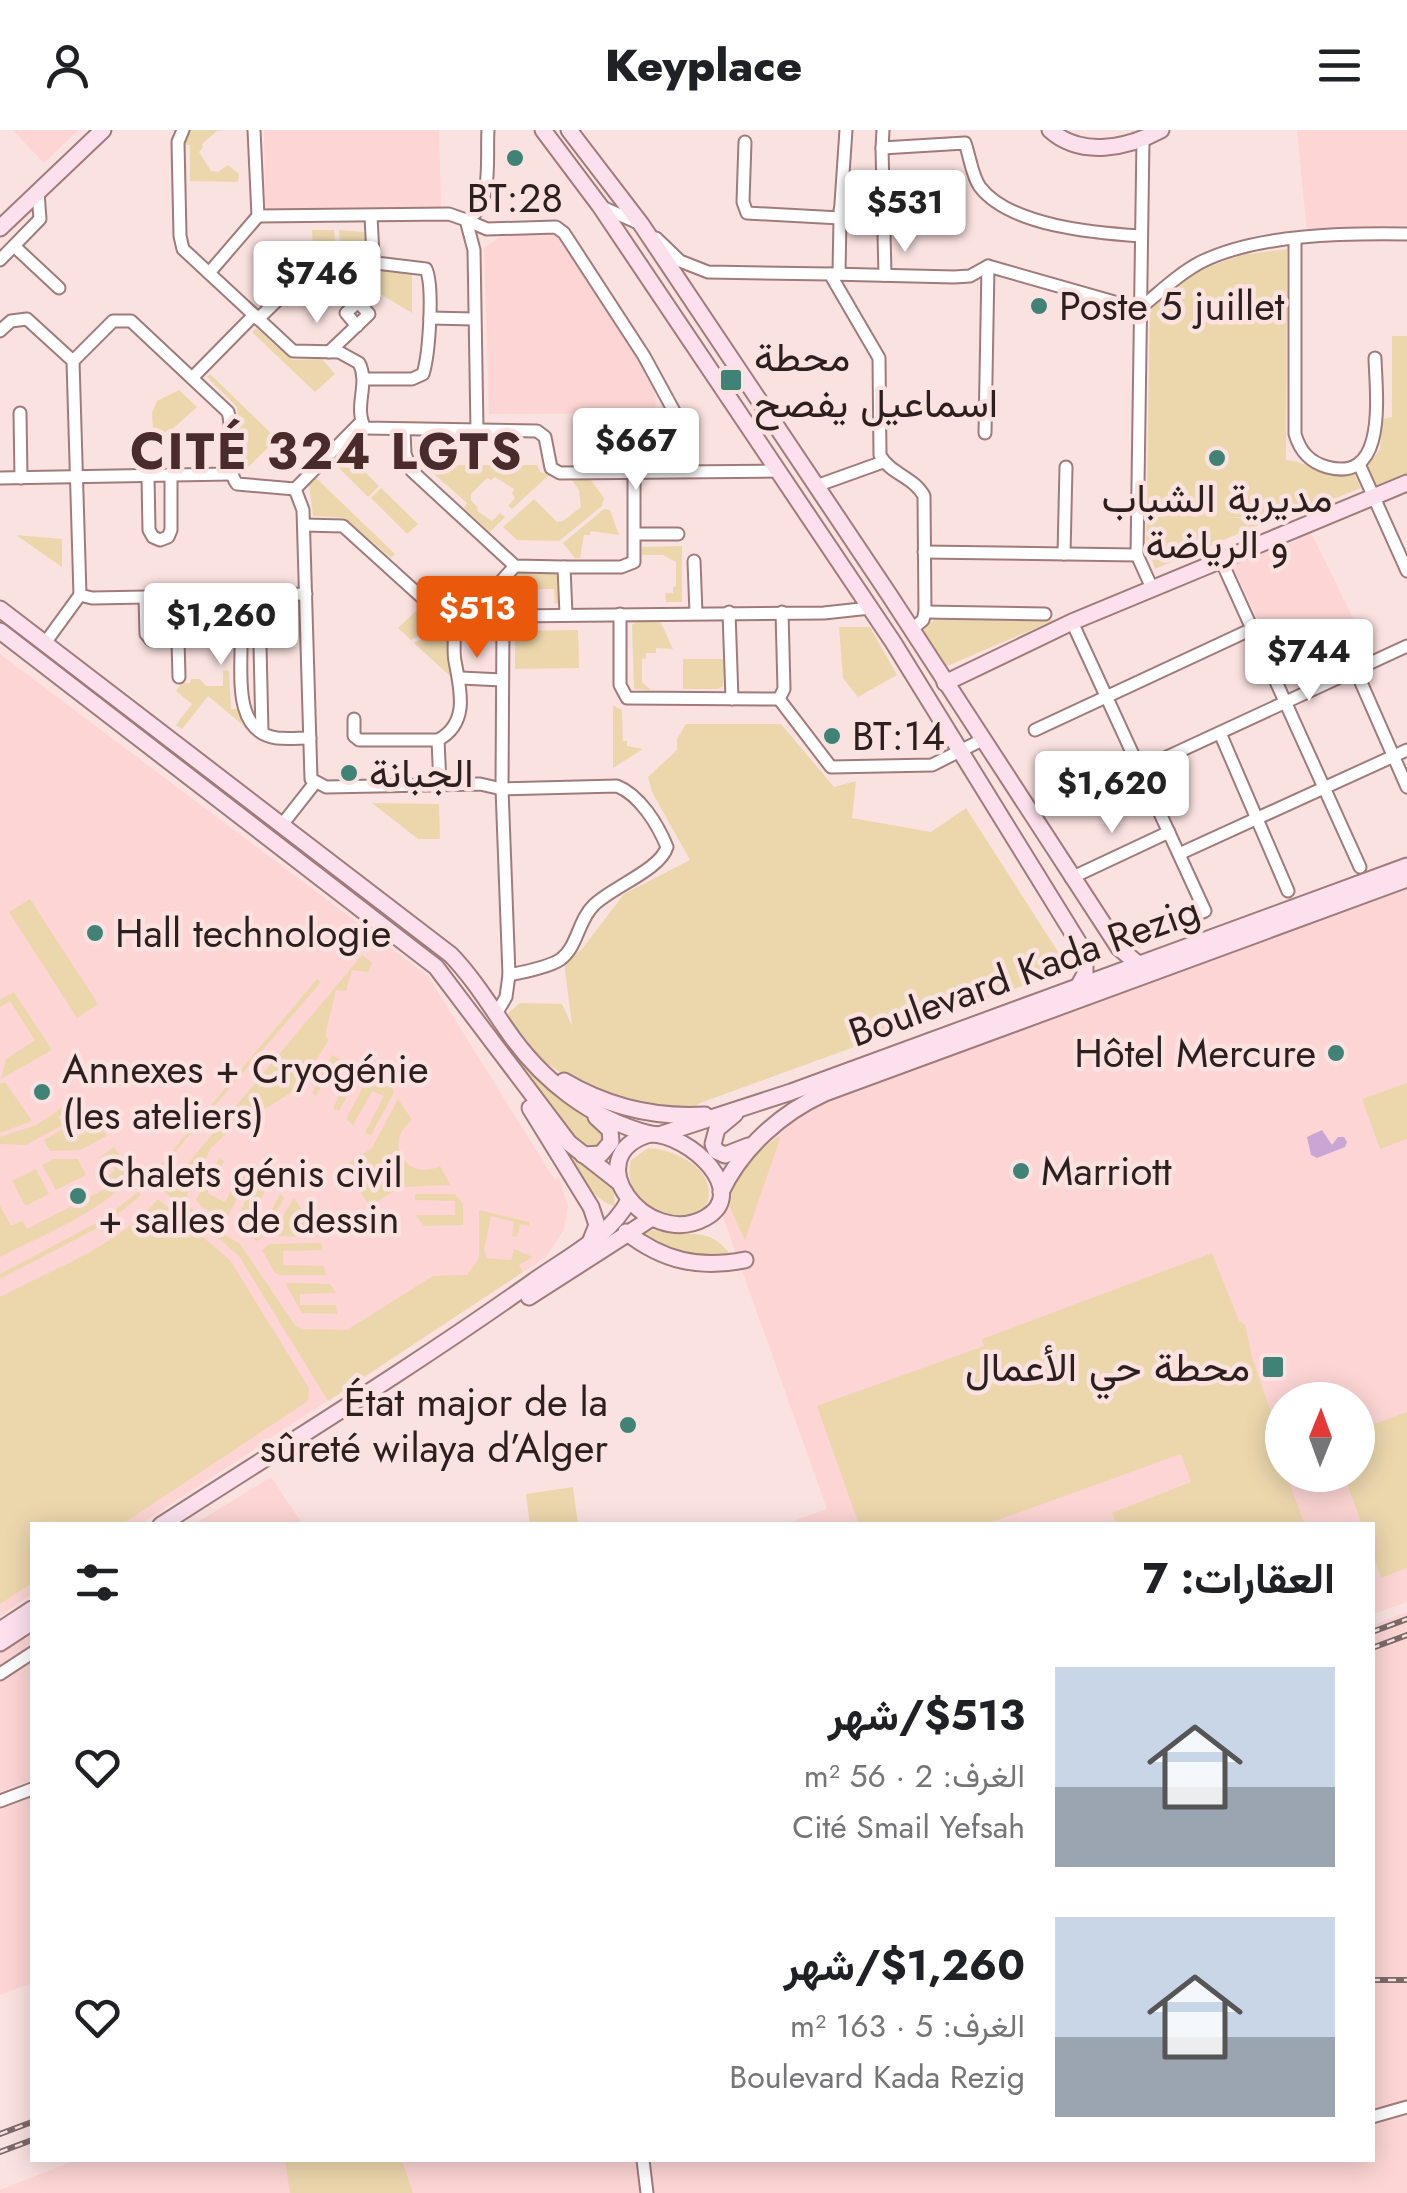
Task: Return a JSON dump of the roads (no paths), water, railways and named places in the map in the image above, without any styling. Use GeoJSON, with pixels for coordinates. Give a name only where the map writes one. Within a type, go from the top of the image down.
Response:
{"type":"FeatureCollection","features":[{"type":"Feature","properties":{"kind":"main road"},"geometry":{"type":"LineString","coordinates":[[0,228],[103,130]]}},
{"type":"Feature","properties":{"kind":"main road"},"geometry":{"type":"LineString","coordinates":[[544,130],[600,206],[893,642],[1085,953],[1085,974],[1079,986]]}},
{"type":"Feature","properties":{"kind":"main road"},"geometry":{"type":"LineString","coordinates":[[568,130],[641,224],[912,630],[1071,878],[1118,948],[1137,963]]}},
{"type":"Feature","properties":{"kind":"main road"},"geometry":{"type":"LineString","coordinates":[[1050,130],[1072,144],[1104,147],[1138,146],[1161,130]]}},
{"type":"Feature","properties":{"kind":"main road"},"geometry":{"type":"LineString","coordinates":[[945,682],[1220,558],[1407,483]]}},
{"type":"Feature","properties":{"kind":"main road"},"geometry":{"type":"LineString","coordinates":[[0,609],[451,955],[529,1058],[612,1135],[601,1154],[583,1155]]}},
{"type":"Feature","properties":{"kind":"main road"},"geometry":{"type":"LineString","coordinates":[[893,642],[912,630]]}},
{"type":"Feature","properties":{"kind":"main road"},"geometry":{"type":"LineString","coordinates":[[0,631],[448,979],[498,1052],[591,1207],[597,1225],[590,1241]]}},
{"type":"Feature","properties":{"kind":"main road","name":"Boulevard Kada Rezig"},"geometry":{"type":"LineString","coordinates":[[620,1183],[618,1165],[624,1147],[633,1139],[743,1109],[1407,866]]}},
{"type":"Feature","properties":{"kind":"main road","name":"Boulevard Kada Rezig"},"geometry":{"type":"LineString","coordinates":[[652,1218],[675,1224],[704,1219],[718,1203],[732,1171],[756,1142],[794,1110],[825,1092],[1407,879]]}},
{"type":"Feature","properties":{"kind":"main road"},"geometry":{"type":"LineString","coordinates":[[183,1520],[477,1326],[652,1218],[629,1200],[620,1183],[569,1143],[498,1052]]}},
{"type":"Feature","properties":{"kind":"main road"},"geometry":{"type":"LineString","coordinates":[[529,1058],[596,1099],[626,1109],[680,1116],[724,1114]]}},
{"type":"Feature","properties":{"kind":"main road"},"geometry":{"type":"LineString","coordinates":[[582,1106],[680,1140],[704,1157],[721,1192]]}},
{"type":"Feature","properties":{"kind":"main road"},"geometry":{"type":"LineString","coordinates":[[743,1109],[717,1129],[712,1144],[725,1155],[756,1142]]}},
{"type":"Feature","properties":{"kind":"main road"},"geometry":{"type":"LineString","coordinates":[[477,1326],[613,1224],[629,1200]]}},
{"type":"Feature","properties":{"kind":"main road"},"geometry":{"type":"LineString","coordinates":[[626,1232],[656,1252],[681,1261],[705,1265],[745,1260]]}},
{"type":"Feature","properties":{"kind":"main road"},"geometry":{"type":"LineString","coordinates":[[0,1630],[30,1610]]}},
{"type":"Feature","properties":{"kind":"main road"},"geometry":{"type":"LineString","coordinates":[[0,1643],[30,1623]]}},
{"type":"Feature","properties":{"kind":"street"},"geometry":{"type":"LineString","coordinates":[[184,130],[178,142],[180,244],[293,351],[329,352],[354,358],[363,368],[361,422],[295,490]]}},
{"type":"Feature","properties":{"kind":"street"},"geometry":{"type":"LineString","coordinates":[[208,273],[258,216],[254,130]]}},
{"type":"Feature","properties":{"kind":"street"},"geometry":{"type":"LineString","coordinates":[[466,220],[478,212],[484,198],[488,130]]}},
{"type":"Feature","properties":{"kind":"street"},"geometry":{"type":"LineString","coordinates":[[846,130],[834,274],[879,358],[879,447],[883,462],[917,485],[924,496],[925,612],[912,630]]}},
{"type":"Feature","properties":{"kind":"street"},"geometry":{"type":"LineString","coordinates":[[883,130],[885,275]]}},
{"type":"Feature","properties":{"kind":"street"},"geometry":{"type":"LineString","coordinates":[[882,148],[963,137],[978,184],[997,202],[1028,216],[1079,230],[1141,236]]}},
{"type":"Feature","properties":{"kind":"street"},"geometry":{"type":"LineString","coordinates":[[745,142],[743,202],[747,213],[884,212]]}},
{"type":"Feature","properties":{"kind":"street"},"geometry":{"type":"LineString","coordinates":[[1138,146],[1141,236],[1137,556],[1152,588]]}},
{"type":"Feature","properties":{"kind":"street"},"geometry":{"type":"LineString","coordinates":[[0,260],[40,219],[38,193]]}},
{"type":"Feature","properties":{"kind":"street"},"geometry":{"type":"LineString","coordinates":[[600,206],[641,224],[680,261],[708,272],[970,276],[988,266],[1139,309]]}},
{"type":"Feature","properties":{"kind":"street"},"geometry":{"type":"LineString","coordinates":[[258,216],[444,214],[487,229],[556,228],[564,233],[644,356],[675,412]]}},
{"type":"Feature","properties":{"kind":"street"},"geometry":{"type":"LineString","coordinates":[[364,379],[412,379],[423,374],[430,318],[430,278],[426,269],[376,263],[371,216]]}},
{"type":"Feature","properties":{"kind":"street"},"geometry":{"type":"LineString","coordinates":[[466,220],[474,250],[477,429]]}},
{"type":"Feature","properties":{"kind":"street"},"geometry":{"type":"LineString","coordinates":[[1139,309],[1200,263],[1230,251],[1296,240],[1407,234]]}},
{"type":"Feature","properties":{"kind":"street"},"geometry":{"type":"LineString","coordinates":[[1296,240],[1295,434],[1300,450],[1313,461],[1329,468],[1359,464],[1370,453],[1375,358]]}},
{"type":"Feature","properties":{"kind":"street"},"geometry":{"type":"LineString","coordinates":[[14,246],[60,288]]}},
{"type":"Feature","properties":{"kind":"street"},"geometry":{"type":"LineString","coordinates":[[986,433],[988,266]]}},
{"type":"Feature","properties":{"kind":"street"},"geometry":{"type":"LineString","coordinates":[[192,378],[294,284]]}},
{"type":"Feature","properties":{"kind":"street"},"geometry":{"type":"LineString","coordinates":[[329,352],[369,314]]}},
{"type":"Feature","properties":{"kind":"street"},"geometry":{"type":"LineString","coordinates":[[430,318],[474,319]]}},
{"type":"Feature","properties":{"kind":"street"},"geometry":{"type":"LineString","coordinates":[[0,331],[11,320],[31,321],[72,361],[80,594],[45,643]]}},
{"type":"Feature","properties":{"kind":"street"},"geometry":{"type":"LineString","coordinates":[[72,361],[113,321],[131,321],[228,412],[231,474],[242,486],[295,490],[302,499],[314,784],[480,784],[502,789],[617,786],[628,790],[639,803],[667,847],[658,860],[594,904],[572,945],[558,961],[509,975]]}},
{"type":"Feature","properties":{"kind":"street"},"geometry":{"type":"LineString","coordinates":[[20,413],[22,478]]}},
{"type":"Feature","properties":{"kind":"street"},"geometry":{"type":"LineString","coordinates":[[361,422],[371,430],[537,431],[545,436],[551,468],[560,473],[778,471]]}},
{"type":"Feature","properties":{"kind":"street"},"geometry":{"type":"LineString","coordinates":[[404,431],[407,465],[515,566],[630,566],[635,559],[634,472]]}},
{"type":"Feature","properties":{"kind":"street"},"geometry":{"type":"LineString","coordinates":[[816,486],[883,462]]}},
{"type":"Feature","properties":{"kind":"street"},"geometry":{"type":"LineString","coordinates":[[1359,464],[1407,570]]}},
{"type":"Feature","properties":{"kind":"street"},"geometry":{"type":"LineString","coordinates":[[1064,554],[1066,467]]}},
{"type":"Feature","properties":{"kind":"street"},"geometry":{"type":"LineString","coordinates":[[0,478],[231,474]]}},
{"type":"Feature","properties":{"kind":"street"},"geometry":{"type":"LineString","coordinates":[[148,476],[149,530],[152,537],[160,540],[172,530],[171,475]]}},
{"type":"Feature","properties":{"kind":"street"},"geometry":{"type":"LineString","coordinates":[[304,525],[343,526],[449,622],[455,632],[459,718],[446,736],[438,740],[359,740],[354,736],[354,719]]}},
{"type":"Feature","properties":{"kind":"street"},"geometry":{"type":"LineString","coordinates":[[635,534],[678,534]]}},
{"type":"Feature","properties":{"kind":"street"},"geometry":{"type":"LineString","coordinates":[[924,552],[1137,556]]}},
{"type":"Feature","properties":{"kind":"street"},"geometry":{"type":"LineString","coordinates":[[1220,558],[1360,867]]}},
{"type":"Feature","properties":{"kind":"street"},"geometry":{"type":"LineString","coordinates":[[694,561],[696,612]]}},
{"type":"Feature","properties":{"kind":"street"},"geometry":{"type":"LineString","coordinates":[[455,632],[515,566]]}},
{"type":"Feature","properties":{"kind":"street"},"geometry":{"type":"LineString","coordinates":[[564,567],[566,614]]}},
{"type":"Feature","properties":{"kind":"street"},"geometry":{"type":"LineString","coordinates":[[80,594],[92,598],[306,594]]}},
{"type":"Feature","properties":{"kind":"street"},"geometry":{"type":"LineString","coordinates":[[145,597],[148,637],[154,641],[256,640],[260,646],[262,732]]}},
{"type":"Feature","properties":{"kind":"street"},"geometry":{"type":"LineString","coordinates":[[496,1014],[506,997],[509,975],[502,789],[503,620],[508,616],[566,614],[830,613],[870,608]]}},
{"type":"Feature","properties":{"kind":"street"},"geometry":{"type":"LineString","coordinates":[[729,612],[732,699]]}},
{"type":"Feature","properties":{"kind":"street"},"geometry":{"type":"LineString","coordinates":[[779,699],[784,689],[782,612]]}},
{"type":"Feature","properties":{"kind":"street"},"geometry":{"type":"LineString","coordinates":[[925,612],[1045,614]]}},
{"type":"Feature","properties":{"kind":"street"},"geometry":{"type":"LineString","coordinates":[[620,614],[620,683],[627,698],[779,699]]}},
{"type":"Feature","properties":{"kind":"street"},"geometry":{"type":"LineString","coordinates":[[1072,622],[1204,910],[1118,948]]}},
{"type":"Feature","properties":{"kind":"street"},"geometry":{"type":"LineString","coordinates":[[1034,730],[1252,628]]}},
{"type":"Feature","properties":{"kind":"street"},"geometry":{"type":"LineString","coordinates":[[241,640],[242,708],[262,732],[276,738],[310,738]]}},
{"type":"Feature","properties":{"kind":"street"},"geometry":{"type":"LineString","coordinates":[[178,641],[179,678]]}},
{"type":"Feature","properties":{"kind":"street"},"geometry":{"type":"LineString","coordinates":[[1141,770],[1407,646]]}},
{"type":"Feature","properties":{"kind":"street"},"geometry":{"type":"LineString","coordinates":[[1356,670],[1407,787]]}},
{"type":"Feature","properties":{"kind":"street"},"geometry":{"type":"LineString","coordinates":[[460,678],[502,680]]}},
{"type":"Feature","properties":{"kind":"street"},"geometry":{"type":"LineString","coordinates":[[779,699],[823,761],[838,769],[932,765],[982,740]]}},
{"type":"Feature","properties":{"kind":"street"},"geometry":{"type":"LineString","coordinates":[[1220,733],[1288,891]]}},
{"type":"Feature","properties":{"kind":"street"},"geometry":{"type":"LineString","coordinates":[[438,740],[440,785]]}},
{"type":"Feature","properties":{"kind":"street"},"geometry":{"type":"LineString","coordinates":[[1179,854],[1407,750]]}},
{"type":"Feature","properties":{"kind":"street"},"geometry":{"type":"LineString","coordinates":[[281,826],[314,784]]}},
{"type":"Feature","properties":{"kind":"street"},"geometry":{"type":"LineString","coordinates":[[1071,878],[1169,832]]}},
{"type":"Feature","properties":{"kind":"street"},"geometry":{"type":"LineString","coordinates":[[0,1674],[30,1654]]}},
{"type":"Feature","properties":{"kind":"street"},"geometry":{"type":"LineString","coordinates":[[0,1800],[30,1790]]}},
{"type":"Feature","properties":{"kind":"street"},"geometry":{"type":"LineString","coordinates":[[1375,2116],[1407,2107]]}},
{"type":"Feature","properties":{"kind":"street"},"geometry":{"type":"LineString","coordinates":[[642,2162],[647,2193]]}},
{"type":"Feature","properties":{"kind":"railway"},"geometry":{"type":"LineString","coordinates":[[1375,1631],[1407,1619]]}},
{"type":"Feature","properties":{"kind":"railway"},"geometry":{"type":"LineString","coordinates":[[1375,1647],[1407,1635]]}},
{"type":"Feature","properties":{"kind":"railway"},"geometry":{"type":"LineString","coordinates":[[1375,1980],[1407,1980]]}},
{"type":"Feature","properties":{"kind":"railway"},"geometry":{"type":"LineString","coordinates":[[0,2134],[30,2123]]}},
{"type":"Feature","properties":{"kind":"railway"},"geometry":{"type":"LineString","coordinates":[[0,2152],[30,2141]]}},
{"type":"Feature","properties":{"kind":"place","name":"BT:28"},"geometry":{"type":"Point","coordinates":[515,158]}},
{"type":"Feature","properties":{"kind":"place","name":"Poste 5 juillet"},"geometry":{"type":"Point","coordinates":[1039,306]}},
{"type":"Feature","properties":{"kind":"place","name":"محطة اسماعيل يفصح"},"geometry":{"type":"Point","coordinates":[731,380]}},
{"type":"Feature","properties":{"kind":"place","name":"مديرية الشباب و الرياضة"},"geometry":{"type":"Point","coordinates":[1217,458]}},
{"type":"Feature","properties":{"kind":"place","name":"BT:14"},"geometry":{"type":"Point","coordinates":[832,736]}},
{"type":"Feature","properties":{"kind":"place","name":"الجبانة"},"geometry":{"type":"Point","coordinates":[349,773]}},
{"type":"Feature","properties":{"kind":"place","name":"Hall technologie"},"geometry":{"type":"Point","coordinates":[95,933]}},
{"type":"Feature","properties":{"kind":"place","name":"Hôtel Mercure"},"geometry":{"type":"Point","coordinates":[1336,1053]}},
{"type":"Feature","properties":{"kind":"place","name":"Annexes + Cryogénie (les ateliers)"},"geometry":{"type":"Point","coordinates":[42,1092]}},
{"type":"Feature","properties":{"kind":"place","name":"Marriott"},"geometry":{"type":"Point","coordinates":[1021,1171]}},
{"type":"Feature","properties":{"kind":"place","name":"Chalets génis civil + salles de dessin"},"geometry":{"type":"Point","coordinates":[78,1196]}},
{"type":"Feature","properties":{"kind":"place","name":"محطة حي الأعمال"},"geometry":{"type":"Point","coordinates":[1273,1367]}},
{"type":"Feature","properties":{"kind":"place","name":"État major de la sûreté wilaya d’Alger"},"geometry":{"type":"Point","coordinates":[628,1425]}},
{"type":"Feature","properties":{"kind":"district","name":"CITÉ 324 LGTS"},"geometry":{"type":"Point","coordinates":[327,451]}}]}
